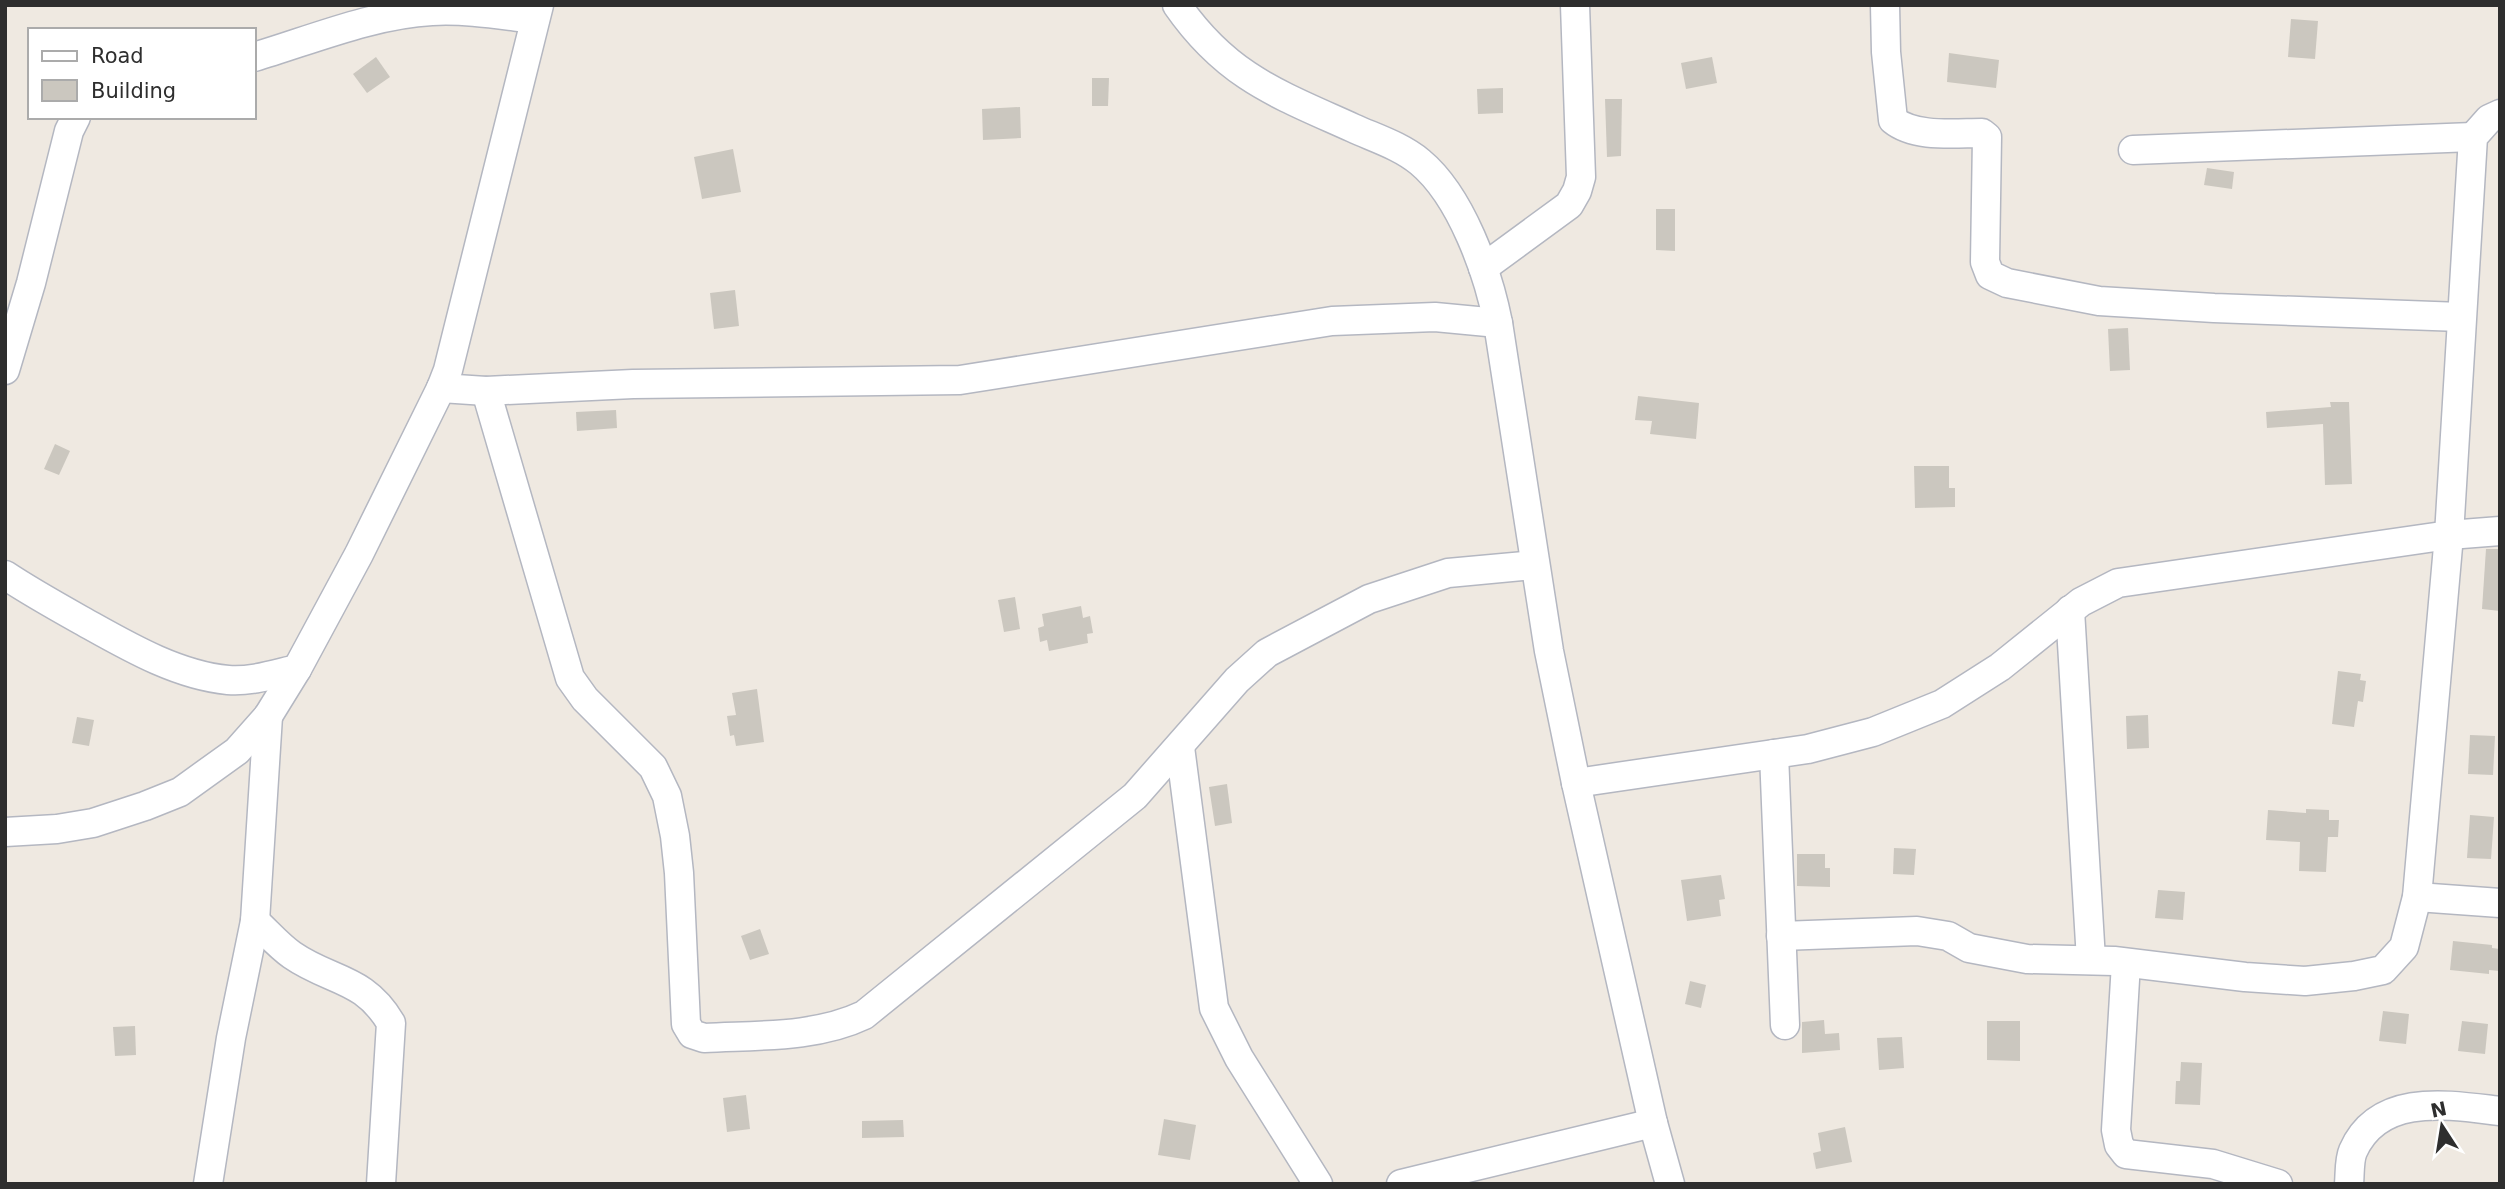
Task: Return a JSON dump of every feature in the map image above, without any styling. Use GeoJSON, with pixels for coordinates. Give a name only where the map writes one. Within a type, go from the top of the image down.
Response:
{"type":"FeatureCollection","features":[{"type":"Feature","properties":{"kind":"street"},"geometry":{"type":"LineString","coordinates":[[1177,5],[1191,26],[1214,50],[1237,70],[1263,87],[1392,145],[1419,161],[1442,186],[1460,216],[1483,268],[1492,293],[1549,651],[1653,1123],[1670,1184]]}},
{"type":"Feature","properties":{"kind":"street"},"geometry":{"type":"LineString","coordinates":[[1483,268],[1569,205],[1577,191],[1581,177],[1575,5]]}},
{"type":"Feature","properties":{"kind":"street"},"geometry":{"type":"LineString","coordinates":[[1885,5],[1886,52],[1893,120],[1916,131],[1982,133],[1987,137],[1985,262],[1990,275],[2007,283],[2099,301],[2461,317]]}},
{"type":"Feature","properties":{"kind":"street"},"geometry":{"type":"LineString","coordinates":[[5,832],[57,830],[93,823],[180,792],[237,751],[268,716],[297,670],[359,554],[448,370],[537,12],[434,10],[393,15],[256,56]]}},
{"type":"Feature","properties":{"kind":"street"},"geometry":{"type":"LineString","coordinates":[[1782,936],[1917,931],[1948,936],[1969,948],[2027,959],[2091,960],[2305,981],[2383,970],[2404,947],[2417,897],[2449,535],[2473,137],[2489,119],[2500,114]]}},
{"type":"Feature","properties":{"kind":"street"},"geometry":{"type":"LineString","coordinates":[[5,370],[31,282],[69,131],[75,119]]}},
{"type":"Feature","properties":{"kind":"street"},"geometry":{"type":"LineString","coordinates":[[2133,150],[2473,137]]}},
{"type":"Feature","properties":{"kind":"street"},"geometry":{"type":"LineString","coordinates":[[441,388],[486,391],[633,384],[960,380],[1332,321],[1435,317],[1497,323]]}},
{"type":"Feature","properties":{"kind":"street"},"geometry":{"type":"LineString","coordinates":[[486,391],[570,678],[585,699],[653,767],[667,796],[679,873],[686,1024],[692,1034],[704,1038],[817,1030],[842,1026],[864,1015],[1135,796],[1237,680],[1267,653],[1369,599],[1448,573],[1534,565]]}},
{"type":"Feature","properties":{"kind":"street"},"geometry":{"type":"LineString","coordinates":[[1576,783],[1808,749],[1873,732],[1942,704],[2000,667],[2070,610],[2118,583],[2449,535],[2500,531]]}},
{"type":"Feature","properties":{"kind":"street"},"geometry":{"type":"LineString","coordinates":[[5,575],[25,589],[120,641],[185,671],[228,680],[259,678],[297,670]]}},
{"type":"Feature","properties":{"kind":"street"},"geometry":{"type":"LineString","coordinates":[[2070,610],[2091,960]]}},
{"type":"Feature","properties":{"kind":"street"},"geometry":{"type":"LineString","coordinates":[[208,1184],[231,1038],[255,922],[268,716]]}},
{"type":"Feature","properties":{"kind":"street"},"geometry":{"type":"LineString","coordinates":[[1180,747],[1214,1008],[1239,1058],[1318,1184]]}},
{"type":"Feature","properties":{"kind":"street"},"geometry":{"type":"LineString","coordinates":[[1774,754],[1785,1025]]}},
{"type":"Feature","properties":{"kind":"street"},"geometry":{"type":"LineString","coordinates":[[2417,897],[2500,903]]}},
{"type":"Feature","properties":{"kind":"street"},"geometry":{"type":"LineString","coordinates":[[255,922],[292,955],[366,992],[380,1006],[390,1023],[381,1184]]}},
{"type":"Feature","properties":{"kind":"street"},"geometry":{"type":"LineString","coordinates":[[2126,963],[2116,1130],[2119,1145],[2126,1154],[2213,1164],[2278,1184]]}},
{"type":"Feature","properties":{"kind":"street"},"geometry":{"type":"LineString","coordinates":[[2349,1184],[2351,1153],[2365,1132],[2384,1115],[2410,1107],[2439,1104],[2500,1111]]}},
{"type":"Feature","properties":{"kind":"street"},"geometry":{"type":"LineString","coordinates":[[1401,1184],[1653,1123]]}},
{"type":"Feature","properties":{"kind":"building"},"geometry":{"type":"Polygon","coordinates":[[[2291,19],[2318,21],[2315,59],[2288,57],[2291,19]]]}},
{"type":"Feature","properties":{"kind":"building"},"geometry":{"type":"Polygon","coordinates":[[[1949,53],[1999,60],[1996,88],[1947,82],[1949,53]]]}},
{"type":"Feature","properties":{"kind":"building"},"geometry":{"type":"Polygon","coordinates":[[[376,57],[390,77],[367,93],[353,74],[376,57]]]}},
{"type":"Feature","properties":{"kind":"building"},"geometry":{"type":"Polygon","coordinates":[[[1712,57],[1717,83],[1686,89],[1681,63],[1712,57]]]}},
{"type":"Feature","properties":{"kind":"building"},"geometry":{"type":"Polygon","coordinates":[[[1092,78],[1109,78],[1108,106],[1092,106],[1092,78]]]}},
{"type":"Feature","properties":{"kind":"building"},"geometry":{"type":"Polygon","coordinates":[[[1503,88],[1503,113],[1478,114],[1477,89],[1503,88]]]}},
{"type":"Feature","properties":{"kind":"building"},"geometry":{"type":"Polygon","coordinates":[[[1605,99],[1622,99],[1621,156],[1607,157],[1605,99]]]}},
{"type":"Feature","properties":{"kind":"building"},"geometry":{"type":"Polygon","coordinates":[[[1020,107],[1021,138],[983,140],[982,109],[1020,107]]]}},
{"type":"Feature","properties":{"kind":"building"},"geometry":{"type":"Polygon","coordinates":[[[733,149],[741,192],[702,199],[694,157],[733,149]]]}},
{"type":"Feature","properties":{"kind":"building"},"geometry":{"type":"Polygon","coordinates":[[[2207,168],[2234,172],[2232,189],[2204,185],[2207,168]]]}},
{"type":"Feature","properties":{"kind":"building"},"geometry":{"type":"Polygon","coordinates":[[[1656,209],[1675,209],[1675,251],[1656,250],[1656,209]]]}},
{"type":"Feature","properties":{"kind":"building"},"geometry":{"type":"Polygon","coordinates":[[[735,290],[739,326],[714,329],[710,293],[735,290]]]}},
{"type":"Feature","properties":{"kind":"building"},"geometry":{"type":"Polygon","coordinates":[[[2128,328],[2130,370],[2110,371],[2108,329],[2128,328]]]}},
{"type":"Feature","properties":{"kind":"building"},"geometry":{"type":"Polygon","coordinates":[[[1638,396],[1699,403],[1696,439],[1650,434],[1652,421],[1635,420],[1638,396]]]}},
{"type":"Feature","properties":{"kind":"building"},"geometry":{"type":"Polygon","coordinates":[[[2330,402],[2349,402],[2352,484],[2325,485],[2323,424],[2267,428],[2266,412],[2331,407],[2330,402]]]}},
{"type":"Feature","properties":{"kind":"building"},"geometry":{"type":"Polygon","coordinates":[[[616,410],[617,428],[577,431],[576,412],[616,410]]]}},
{"type":"Feature","properties":{"kind":"building"},"geometry":{"type":"Polygon","coordinates":[[[55,444],[70,451],[59,475],[44,469],[55,444]]]}},
{"type":"Feature","properties":{"kind":"building"},"geometry":{"type":"Polygon","coordinates":[[[1914,466],[1949,466],[1949,488],[1955,488],[1955,507],[1915,508],[1914,466]]]}},
{"type":"Feature","properties":{"kind":"building"},"geometry":{"type":"Polygon","coordinates":[[[2486,549],[2500,549],[2500,611],[2482,609],[2486,549]]]}},
{"type":"Feature","properties":{"kind":"building"},"geometry":{"type":"Polygon","coordinates":[[[1015,597],[1020,629],[1004,632],[998,600],[1015,597]]]}},
{"type":"Feature","properties":{"kind":"building"},"geometry":{"type":"Polygon","coordinates":[[[1081,606],[1083,618],[1090,616],[1093,633],[1087,634],[1088,643],[1049,651],[1047,640],[1040,642],[1038,628],[1044,626],[1042,614],[1081,606]]]}},
{"type":"Feature","properties":{"kind":"building"},"geometry":{"type":"Polygon","coordinates":[[[2338,671],[2361,674],[2360,680],[2366,681],[2363,702],[2358,701],[2354,727],[2332,724],[2338,671]]]}},
{"type":"Feature","properties":{"kind":"building"},"geometry":{"type":"Polygon","coordinates":[[[757,689],[764,742],[736,746],[734,735],[730,736],[727,716],[736,715],[732,693],[757,689]]]}},
{"type":"Feature","properties":{"kind":"building"},"geometry":{"type":"Polygon","coordinates":[[[2148,715],[2149,748],[2127,749],[2126,716],[2148,715]]]}},
{"type":"Feature","properties":{"kind":"building"},"geometry":{"type":"Polygon","coordinates":[[[77,717],[94,720],[89,746],[72,743],[77,717]]]}},
{"type":"Feature","properties":{"kind":"building"},"geometry":{"type":"Polygon","coordinates":[[[2470,735],[2495,736],[2493,775],[2468,774],[2470,735]]]}},
{"type":"Feature","properties":{"kind":"building"},"geometry":{"type":"Polygon","coordinates":[[[1227,784],[1232,823],[1215,826],[1209,787],[1227,784]]]}},
{"type":"Feature","properties":{"kind":"building"},"geometry":{"type":"Polygon","coordinates":[[[2306,809],[2329,810],[2329,820],[2339,820],[2338,837],[2328,837],[2326,872],[2299,871],[2300,842],[2266,840],[2268,810],[2306,813],[2306,809]]]}},
{"type":"Feature","properties":{"kind":"building"},"geometry":{"type":"Polygon","coordinates":[[[2470,815],[2494,817],[2491,859],[2467,858],[2470,815]]]}},
{"type":"Feature","properties":{"kind":"building"},"geometry":{"type":"Polygon","coordinates":[[[1894,848],[1916,849],[1914,875],[1893,874],[1894,848]]]}},
{"type":"Feature","properties":{"kind":"building"},"geometry":{"type":"Polygon","coordinates":[[[1797,854],[1825,854],[1825,868],[1830,868],[1830,887],[1797,886],[1797,854]]]}},
{"type":"Feature","properties":{"kind":"building"},"geometry":{"type":"Polygon","coordinates":[[[1721,875],[1725,899],[1719,900],[1721,916],[1687,921],[1681,880],[1721,875]]]}},
{"type":"Feature","properties":{"kind":"building"},"geometry":{"type":"Polygon","coordinates":[[[2158,890],[2185,892],[2183,920],[2155,918],[2158,890]]]}},
{"type":"Feature","properties":{"kind":"building"},"geometry":{"type":"Polygon","coordinates":[[[760,929],[769,954],[750,960],[741,936],[760,929]]]}},
{"type":"Feature","properties":{"kind":"building"},"geometry":{"type":"Polygon","coordinates":[[[2453,941],[2492,945],[2492,948],[2500,949],[2500,971],[2489,970],[2489,974],[2450,970],[2453,941]]]}},
{"type":"Feature","properties":{"kind":"building"},"geometry":{"type":"Polygon","coordinates":[[[1690,981],[1706,985],[1701,1008],[1685,1004],[1690,981]]]}},
{"type":"Feature","properties":{"kind":"building"},"geometry":{"type":"Polygon","coordinates":[[[2383,1011],[2409,1014],[2406,1044],[2379,1041],[2383,1011]]]}},
{"type":"Feature","properties":{"kind":"building"},"geometry":{"type":"Polygon","coordinates":[[[1824,1020],[1825,1034],[1839,1033],[1840,1050],[1802,1053],[1802,1022],[1824,1020]]]}},
{"type":"Feature","properties":{"kind":"building"},"geometry":{"type":"Polygon","coordinates":[[[1987,1021],[2020,1021],[2020,1061],[1987,1060],[1987,1021]]]}},
{"type":"Feature","properties":{"kind":"building"},"geometry":{"type":"Polygon","coordinates":[[[2462,1021],[2488,1024],[2485,1054],[2458,1051],[2462,1021]]]}},
{"type":"Feature","properties":{"kind":"building"},"geometry":{"type":"Polygon","coordinates":[[[135,1026],[136,1055],[115,1056],[113,1027],[135,1026]]]}},
{"type":"Feature","properties":{"kind":"building"},"geometry":{"type":"Polygon","coordinates":[[[1902,1037],[1904,1068],[1879,1070],[1877,1038],[1902,1037]]]}},
{"type":"Feature","properties":{"kind":"building"},"geometry":{"type":"Polygon","coordinates":[[[2181,1062],[2202,1063],[2200,1105],[2175,1104],[2176,1081],[2180,1081],[2181,1062]]]}},
{"type":"Feature","properties":{"kind":"building"},"geometry":{"type":"Polygon","coordinates":[[[746,1095],[750,1129],[727,1132],[723,1098],[746,1095]]]}},
{"type":"Feature","properties":{"kind":"building"},"geometry":{"type":"Polygon","coordinates":[[[1164,1119],[1196,1125],[1190,1160],[1158,1155],[1164,1119]]]}},
{"type":"Feature","properties":{"kind":"building"},"geometry":{"type":"Polygon","coordinates":[[[903,1120],[904,1137],[862,1138],[862,1121],[903,1120]]]}},
{"type":"Feature","properties":{"kind":"building"},"geometry":{"type":"Polygon","coordinates":[[[1845,1127],[1852,1162],[1816,1169],[1813,1153],[1821,1151],[1818,1133],[1845,1127]]]}}]}
